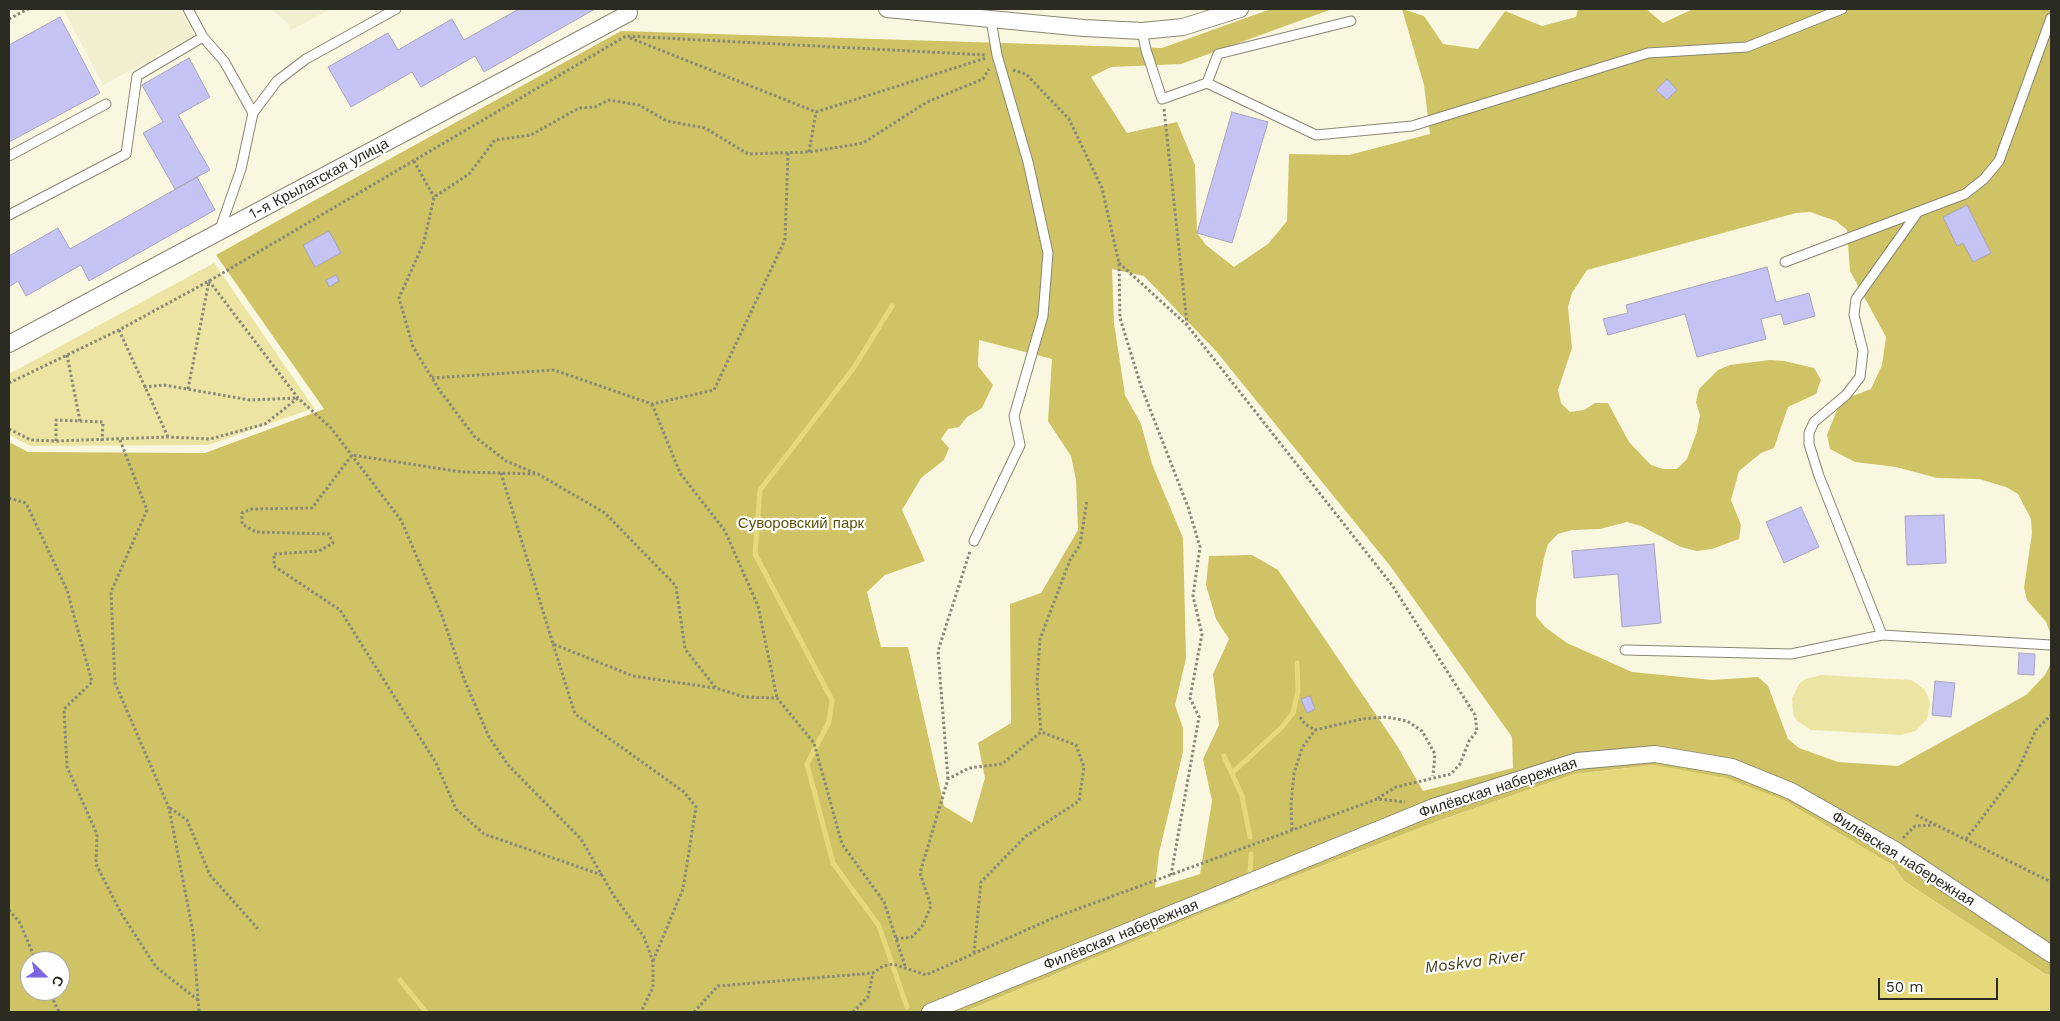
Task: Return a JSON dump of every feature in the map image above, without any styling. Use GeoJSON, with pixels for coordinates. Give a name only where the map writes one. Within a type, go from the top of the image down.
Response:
{"type":"FeatureCollection","features":[{"type":"Feature","properties":{"kind":"street"},"geometry":{"type":"LineString","coordinates":[[887,9],[991,20],[1142,31],[1183,27],[1240,9]]}},
{"type":"Feature","properties":{"kind":"street","name":"1-я Крылатская улица"},"geometry":{"type":"LineString","coordinates":[[9,344],[633,10]]}},
{"type":"Feature","properties":{"kind":"street","name":"Филёвская набережная"},"geometry":{"type":"LineString","coordinates":[[930,1012],[1436,806],[1577,761],[1655,754],[1732,767],[1790,791],[1895,850],[2051,954]]}},
{"type":"Feature","properties":{"kind":"lane"},"geometry":{"type":"LineString","coordinates":[[188,9],[203,37],[224,61],[253,113]]}},
{"type":"Feature","properties":{"kind":"lane"},"geometry":{"type":"LineString","coordinates":[[218,233],[241,169],[253,113],[278,81],[306,59],[396,9]]}},
{"type":"Feature","properties":{"kind":"lane"},"geometry":{"type":"LineString","coordinates":[[1142,31],[1146,50],[1162,99],[1207,83],[1316,135],[1412,126],[1648,53],[1747,47],[1842,9]]}},
{"type":"Feature","properties":{"kind":"lane"},"geometry":{"type":"LineString","coordinates":[[1785,262],[1965,194],[1984,179],[1999,161],[2051,18]]}},
{"type":"Feature","properties":{"kind":"lane"},"geometry":{"type":"LineString","coordinates":[[974,541],[1020,445],[1014,416],[1043,316],[1048,254],[1028,162],[1001,66],[996,55],[991,20]]}},
{"type":"Feature","properties":{"kind":"lane"},"geometry":{"type":"LineString","coordinates":[[1207,83],[1218,54],[1351,21]]}},
{"type":"Feature","properties":{"kind":"lane"},"geometry":{"type":"LineString","coordinates":[[9,215],[126,154],[137,76],[203,37]]}},
{"type":"Feature","properties":{"kind":"lane"},"geometry":{"type":"LineString","coordinates":[[9,156],[106,104]]}},
{"type":"Feature","properties":{"kind":"lane"},"geometry":{"type":"LineString","coordinates":[[1882,635],[1819,476],[1810,444],[1809,433],[1814,422],[1846,395],[1860,377],[1863,351],[1854,315],[1856,299],[1918,212]]}},
{"type":"Feature","properties":{"kind":"lane"},"geometry":{"type":"LineString","coordinates":[[1625,650],[1791,654],[1882,635],[2051,644]]}},
{"type":"Feature","properties":{"kind":"path"},"geometry":{"type":"LineString","coordinates":[[9,19],[28,9]]}},
{"type":"Feature","properties":{"kind":"path"},"geometry":{"type":"LineString","coordinates":[[9,383],[119,330],[209,281],[626,36],[996,55]]}},
{"type":"Feature","properties":{"kind":"path"},"geometry":{"type":"LineString","coordinates":[[626,36],[816,112],[996,55]]}},
{"type":"Feature","properties":{"kind":"path"},"geometry":{"type":"LineString","coordinates":[[434,196],[469,174],[495,140],[531,135],[579,108],[595,107],[609,100],[639,105],[667,121],[705,128],[748,154],[809,152],[863,143],[927,102],[983,79],[996,55]]}},
{"type":"Feature","properties":{"kind":"path"},"geometry":{"type":"LineString","coordinates":[[1001,66],[1026,74],[1069,119],[1102,188],[1119,263],[1120,318],[1141,386],[1188,507],[1200,547],[1193,596],[1202,634],[1190,698],[1199,717],[1171,875]]}},
{"type":"Feature","properties":{"kind":"path"},"geometry":{"type":"LineString","coordinates":[[1162,99],[1187,325]]}},
{"type":"Feature","properties":{"kind":"path"},"geometry":{"type":"LineString","coordinates":[[809,152],[816,112]]}},
{"type":"Feature","properties":{"kind":"path"},"geometry":{"type":"LineString","coordinates":[[432,378],[554,370],[652,404],[714,390],[785,240],[788,152]]}},
{"type":"Feature","properties":{"kind":"path"},"geometry":{"type":"LineString","coordinates":[[414,161],[434,196],[424,242],[399,298],[413,347],[432,378],[474,436],[506,461],[538,474],[605,513],[676,586],[685,649],[716,688]]}},
{"type":"Feature","properties":{"kind":"path"},"geometry":{"type":"LineString","coordinates":[[694,1012],[718,986],[873,973],[883,966],[893,964],[905,966],[926,975],[1053,918],[1377,799],[1396,787],[1433,776],[1451,774],[1460,764],[1469,741],[1477,731],[1474,715],[1462,693],[1392,586],[1187,325],[1119,263]]}},
{"type":"Feature","properties":{"kind":"path"},"geometry":{"type":"LineString","coordinates":[[188,389],[209,281]]}},
{"type":"Feature","properties":{"kind":"path"},"geometry":{"type":"LineString","coordinates":[[209,281],[298,398],[331,428],[401,520],[441,613],[464,679],[489,737],[508,765],[581,839],[602,875],[644,937],[653,962],[653,987],[641,1012]]}},
{"type":"Feature","properties":{"kind":"path"},"geometry":{"type":"LineString","coordinates":[[119,330],[168,437]]}},
{"type":"Feature","properties":{"kind":"path"},"geometry":{"type":"LineString","coordinates":[[67,355],[80,421]]}},
{"type":"Feature","properties":{"kind":"path"},"geometry":{"type":"LineString","coordinates":[[144,388],[164,385],[250,400],[298,398]]}},
{"type":"Feature","properties":{"kind":"path"},"geometry":{"type":"LineString","coordinates":[[9,428],[31,440],[102,441],[168,437],[210,439],[265,424],[298,398]]}},
{"type":"Feature","properties":{"kind":"path"},"geometry":{"type":"LineString","coordinates":[[652,404],[680,473],[725,531],[758,606],[777,698],[814,743],[842,844],[884,902],[905,966]]}},
{"type":"Feature","properties":{"kind":"path"},"geometry":{"type":"LineString","coordinates":[[56,441],[56,420],[103,422],[102,441]]}},
{"type":"Feature","properties":{"kind":"path"},"geometry":{"type":"LineString","coordinates":[[120,440],[147,510],[112,592],[115,684],[169,808],[193,932],[198,1012]]}},
{"type":"Feature","properties":{"kind":"path"},"geometry":{"type":"LineString","coordinates":[[352,455],[462,472],[538,474]]}},
{"type":"Feature","properties":{"kind":"path"},"geometry":{"type":"LineString","coordinates":[[352,455],[312,508],[252,509],[242,513],[242,524],[256,532],[329,534],[332,543],[319,551],[274,554],[274,566],[340,610],[436,763],[456,810],[484,834],[602,875]]}},
{"type":"Feature","properties":{"kind":"path"},"geometry":{"type":"LineString","coordinates":[[501,473],[575,714],[684,792],[696,807],[683,889],[653,962]]}},
{"type":"Feature","properties":{"kind":"path"},"geometry":{"type":"LineString","coordinates":[[9,498],[26,502],[67,590],[92,682],[64,709],[66,767],[97,834],[96,864],[120,913],[156,967],[198,1000]]}},
{"type":"Feature","properties":{"kind":"path"},"geometry":{"type":"LineString","coordinates":[[1041,732],[1037,683],[1040,638],[1070,560],[1080,545],[1087,500]]}},
{"type":"Feature","properties":{"kind":"path"},"geometry":{"type":"LineString","coordinates":[[896,939],[912,937],[922,925],[931,906],[920,873],[948,779],[938,651],[974,541]]}},
{"type":"Feature","properties":{"kind":"path"},"geometry":{"type":"LineString","coordinates":[[553,644],[633,676],[716,688],[744,697],[777,698]]}},
{"type":"Feature","properties":{"kind":"path"},"geometry":{"type":"LineString","coordinates":[[1966,839],[2017,772],[2036,730],[2051,715]]}},
{"type":"Feature","properties":{"kind":"path"},"geometry":{"type":"LineString","coordinates":[[1300,717],[1305,724],[1315,730]]}},
{"type":"Feature","properties":{"kind":"path"},"geometry":{"type":"LineString","coordinates":[[1292,830],[1291,805],[1294,774],[1302,748],[1315,730],[1362,719],[1386,717],[1407,721],[1422,731],[1435,754],[1433,776]]}},
{"type":"Feature","properties":{"kind":"path"},"geometry":{"type":"LineString","coordinates":[[948,779],[969,768],[1002,764],[1041,732]]}},
{"type":"Feature","properties":{"kind":"path"},"geometry":{"type":"LineString","coordinates":[[974,953],[981,882],[1026,836],[1080,801],[1084,767],[1076,745],[1041,732]]}},
{"type":"Feature","properties":{"kind":"path"},"geometry":{"type":"LineString","coordinates":[[1377,799],[1407,802]]}},
{"type":"Feature","properties":{"kind":"path"},"geometry":{"type":"LineString","coordinates":[[169,808],[187,820],[210,876],[260,931]]}},
{"type":"Feature","properties":{"kind":"path"},"geometry":{"type":"LineString","coordinates":[[1916,815],[2051,882]]}},
{"type":"Feature","properties":{"kind":"path"},"geometry":{"type":"LineString","coordinates":[[1895,850],[1906,834],[1915,826],[1937,825]]}},
{"type":"Feature","properties":{"kind":"path"},"geometry":{"type":"LineString","coordinates":[[9,910],[20,923],[32,951]]}},
{"type":"Feature","properties":{"kind":"path"},"geometry":{"type":"LineString","coordinates":[[853,1012],[868,997],[873,973]]}},
{"type":"Feature","properties":{"kind":"shaded area"},"geometry":{"type":"Polygon","coordinates":[[[63,9],[180,9],[194,36],[103,85],[63,9]]]}},
{"type":"Feature","properties":{"kind":"shaded area"},"geometry":{"type":"Polygon","coordinates":[[[270,9],[331,9],[291,30],[287,22],[270,9]]]}},
{"type":"Feature","properties":{"kind":"shaded area"},"geometry":{"type":"Polygon","coordinates":[[[214,263],[314,408],[208,445],[31,446],[9,435],[9,374],[214,263]]]}},
{"type":"Feature","properties":{"kind":"shaded area"},"geometry":{"type":"Polygon","coordinates":[[[1821,675],[1911,680],[1924,689],[1928,696],[1930,704],[1927,719],[1916,731],[1901,735],[1811,730],[1797,721],[1793,714],[1792,698],[1799,684],[1805,679],[1821,675]]]}},
{"type":"Feature","properties":{"kind":"green space","name":"Суворовский парк"},"geometry":{"type":"Polygon","coordinates":[[[1271,9],[1332,9],[1181,64],[1111,67],[1091,77],[1127,133],[1177,122],[1195,165],[1197,233],[1206,245],[1234,267],[1268,244],[1287,221],[1289,154],[1349,155],[1430,134],[1424,85],[1402,9],[1424,16],[1443,44],[1478,49],[1505,11],[1542,26],[1576,17],[1578,9],[1646,9],[1663,23],[1693,9],[2051,9],[2051,635],[2046,622],[2027,600],[2024,588],[2032,533],[2031,519],[2018,494],[2006,487],[1979,479],[1937,478],[1896,467],[1855,462],[1830,449],[1827,435],[1837,410],[1845,399],[1871,389],[1882,365],[1886,337],[1850,271],[1847,230],[1836,221],[1810,212],[1796,213],[1587,270],[1572,293],[1568,307],[1572,348],[1558,390],[1561,403],[1570,412],[1584,410],[1595,403],[1608,403],[1629,442],[1651,465],[1663,469],[1677,469],[1687,459],[1697,431],[1700,415],[1696,402],[1699,389],[1718,370],[1730,365],[1770,360],[1784,361],[1814,368],[1821,380],[1816,394],[1788,407],[1774,448],[1761,453],[1739,471],[1731,500],[1741,525],[1739,539],[1712,549],[1697,551],[1681,547],[1641,526],[1627,522],[1600,529],[1572,530],[1558,534],[1548,544],[1544,558],[1536,600],[1536,616],[1545,627],[1567,643],[1632,672],[1712,680],[1758,677],[1768,686],[1788,739],[1799,748],[1838,762],[1898,766],[2026,695],[2045,675],[2051,663],[2051,975],[2045,974],[1904,881],[1893,865],[1655,765],[1575,774],[1441,820],[1252,893],[964,1012],[9,1012],[9,442],[28,452],[205,453],[324,409],[216,255],[621,31],[1162,48],[1271,9]],[[1112,269],[1114,323],[1125,395],[1141,424],[1152,464],[1183,538],[1186,658],[1175,705],[1183,728],[1183,752],[1159,853],[1155,888],[1200,874],[1212,801],[1203,759],[1219,725],[1213,674],[1229,639],[1216,619],[1206,585],[1209,556],[1252,555],[1278,570],[1396,744],[1423,791],[1513,768],[1512,737],[1391,567],[1216,351],[1144,276],[1112,269]],[[979,340],[978,366],[993,385],[982,408],[967,417],[959,427],[948,429],[941,439],[949,448],[944,460],[921,478],[902,510],[925,561],[885,575],[867,592],[881,647],[908,647],[944,806],[972,823],[985,778],[978,743],[1011,723],[1010,604],[1041,593],[1078,530],[1076,480],[1071,456],[1048,421],[1052,359],[979,340]]]}},
{"type":"Feature","properties":{"kind":"water","name":"Moskva River"},"geometry":{"type":"Polygon","coordinates":[[[1655,765],[1726,778],[1784,800],[1893,865],[1904,881],[2045,974],[2051,975],[2051,1012],[964,1012],[1252,893],[1441,820],[1575,774],[1655,765]]]}},
{"type":"Feature","properties":{"kind":"building"},"geometry":{"type":"Polygon","coordinates":[[[519,9],[595,9],[484,72],[475,56],[421,87],[412,72],[351,107],[328,67],[388,33],[398,50],[452,19],[464,40],[519,9]]]}},
{"type":"Feature","properties":{"kind":"building"},"geometry":{"type":"Polygon","coordinates":[[[60,17],[100,93],[9,142],[9,45],[60,17]]]}},
{"type":"Feature","properties":{"kind":"building"},"geometry":{"type":"Polygon","coordinates":[[[189,58],[210,97],[178,115],[210,170],[175,189],[143,133],[163,122],[142,85],[189,58]]]}},
{"type":"Feature","properties":{"kind":"building"},"geometry":{"type":"Polygon","coordinates":[[[1667,79],[1677,90],[1667,100],[1656,90],[1667,79]]]}},
{"type":"Feature","properties":{"kind":"building"},"geometry":{"type":"Polygon","coordinates":[[[1232,112],[1268,122],[1232,243],[1197,233],[1232,112]]]}},
{"type":"Feature","properties":{"kind":"building"},"geometry":{"type":"Polygon","coordinates":[[[197,177],[215,210],[89,281],[81,265],[26,296],[18,281],[9,287],[9,256],[58,228],[70,249],[197,177]]]}},
{"type":"Feature","properties":{"kind":"building"},"geometry":{"type":"Polygon","coordinates":[[[1967,205],[1991,253],[1973,262],[1963,243],[1957,246],[1943,217],[1967,205]]]}},
{"type":"Feature","properties":{"kind":"building"},"geometry":{"type":"Polygon","coordinates":[[[329,231],[341,253],[315,267],[303,245],[329,231]]]}},
{"type":"Feature","properties":{"kind":"building"},"geometry":{"type":"Polygon","coordinates":[[[1767,267],[1776,302],[1809,293],[1815,316],[1784,325],[1781,314],[1761,319],[1766,339],[1697,357],[1685,314],[1608,335],[1603,319],[1628,313],[1626,305],[1767,267]]]}},
{"type":"Feature","properties":{"kind":"building"},"geometry":{"type":"Polygon","coordinates":[[[336,275],[339,281],[329,287],[326,280],[336,275]]]}},
{"type":"Feature","properties":{"kind":"building"},"geometry":{"type":"Polygon","coordinates":[[[1801,507],[1819,547],[1784,563],[1766,522],[1801,507]]]}},
{"type":"Feature","properties":{"kind":"building"},"geometry":{"type":"Polygon","coordinates":[[[1944,515],[1946,563],[1907,565],[1905,516],[1944,515]]]}},
{"type":"Feature","properties":{"kind":"building"},"geometry":{"type":"Polygon","coordinates":[[[1654,544],[1661,623],[1622,627],[1618,574],[1574,578],[1572,551],[1654,544]]]}},
{"type":"Feature","properties":{"kind":"building"},"geometry":{"type":"Polygon","coordinates":[[[2019,653],[2035,654],[2034,675],[2018,674],[2019,653]]]}},
{"type":"Feature","properties":{"kind":"building"},"geometry":{"type":"Polygon","coordinates":[[[1935,681],[1955,683],[1951,717],[1932,715],[1935,681]]]}},
{"type":"Feature","properties":{"kind":"building"},"geometry":{"type":"Polygon","coordinates":[[[1310,696],[1315,709],[1307,713],[1301,699],[1310,696]]]}},
{"type":"Feature","properties":{"kind":"waterway"},"geometry":{"type":"LineString","coordinates":[[892,306],[853,369],[760,490],[755,554],[832,700],[829,722],[807,764],[833,863],[879,926],[907,1007]]}},
{"type":"Feature","properties":{"kind":"waterway"},"geometry":{"type":"LineString","coordinates":[[1232,773],[1281,728],[1293,713],[1298,691],[1297,663]]}},
{"type":"Feature","properties":{"kind":"waterway"},"geometry":{"type":"LineString","coordinates":[[1224,756],[1242,796],[1250,837]]}},
{"type":"Feature","properties":{"kind":"waterway"},"geometry":{"type":"LineString","coordinates":[[1250,874],[1251,854]]}},
{"type":"Feature","properties":{"kind":"waterway"},"geometry":{"type":"LineString","coordinates":[[1252,885],[1252,893]]}},
{"type":"Feature","properties":{"kind":"waterway"},"geometry":{"type":"LineString","coordinates":[[400,980],[426,1012]]}}]}
